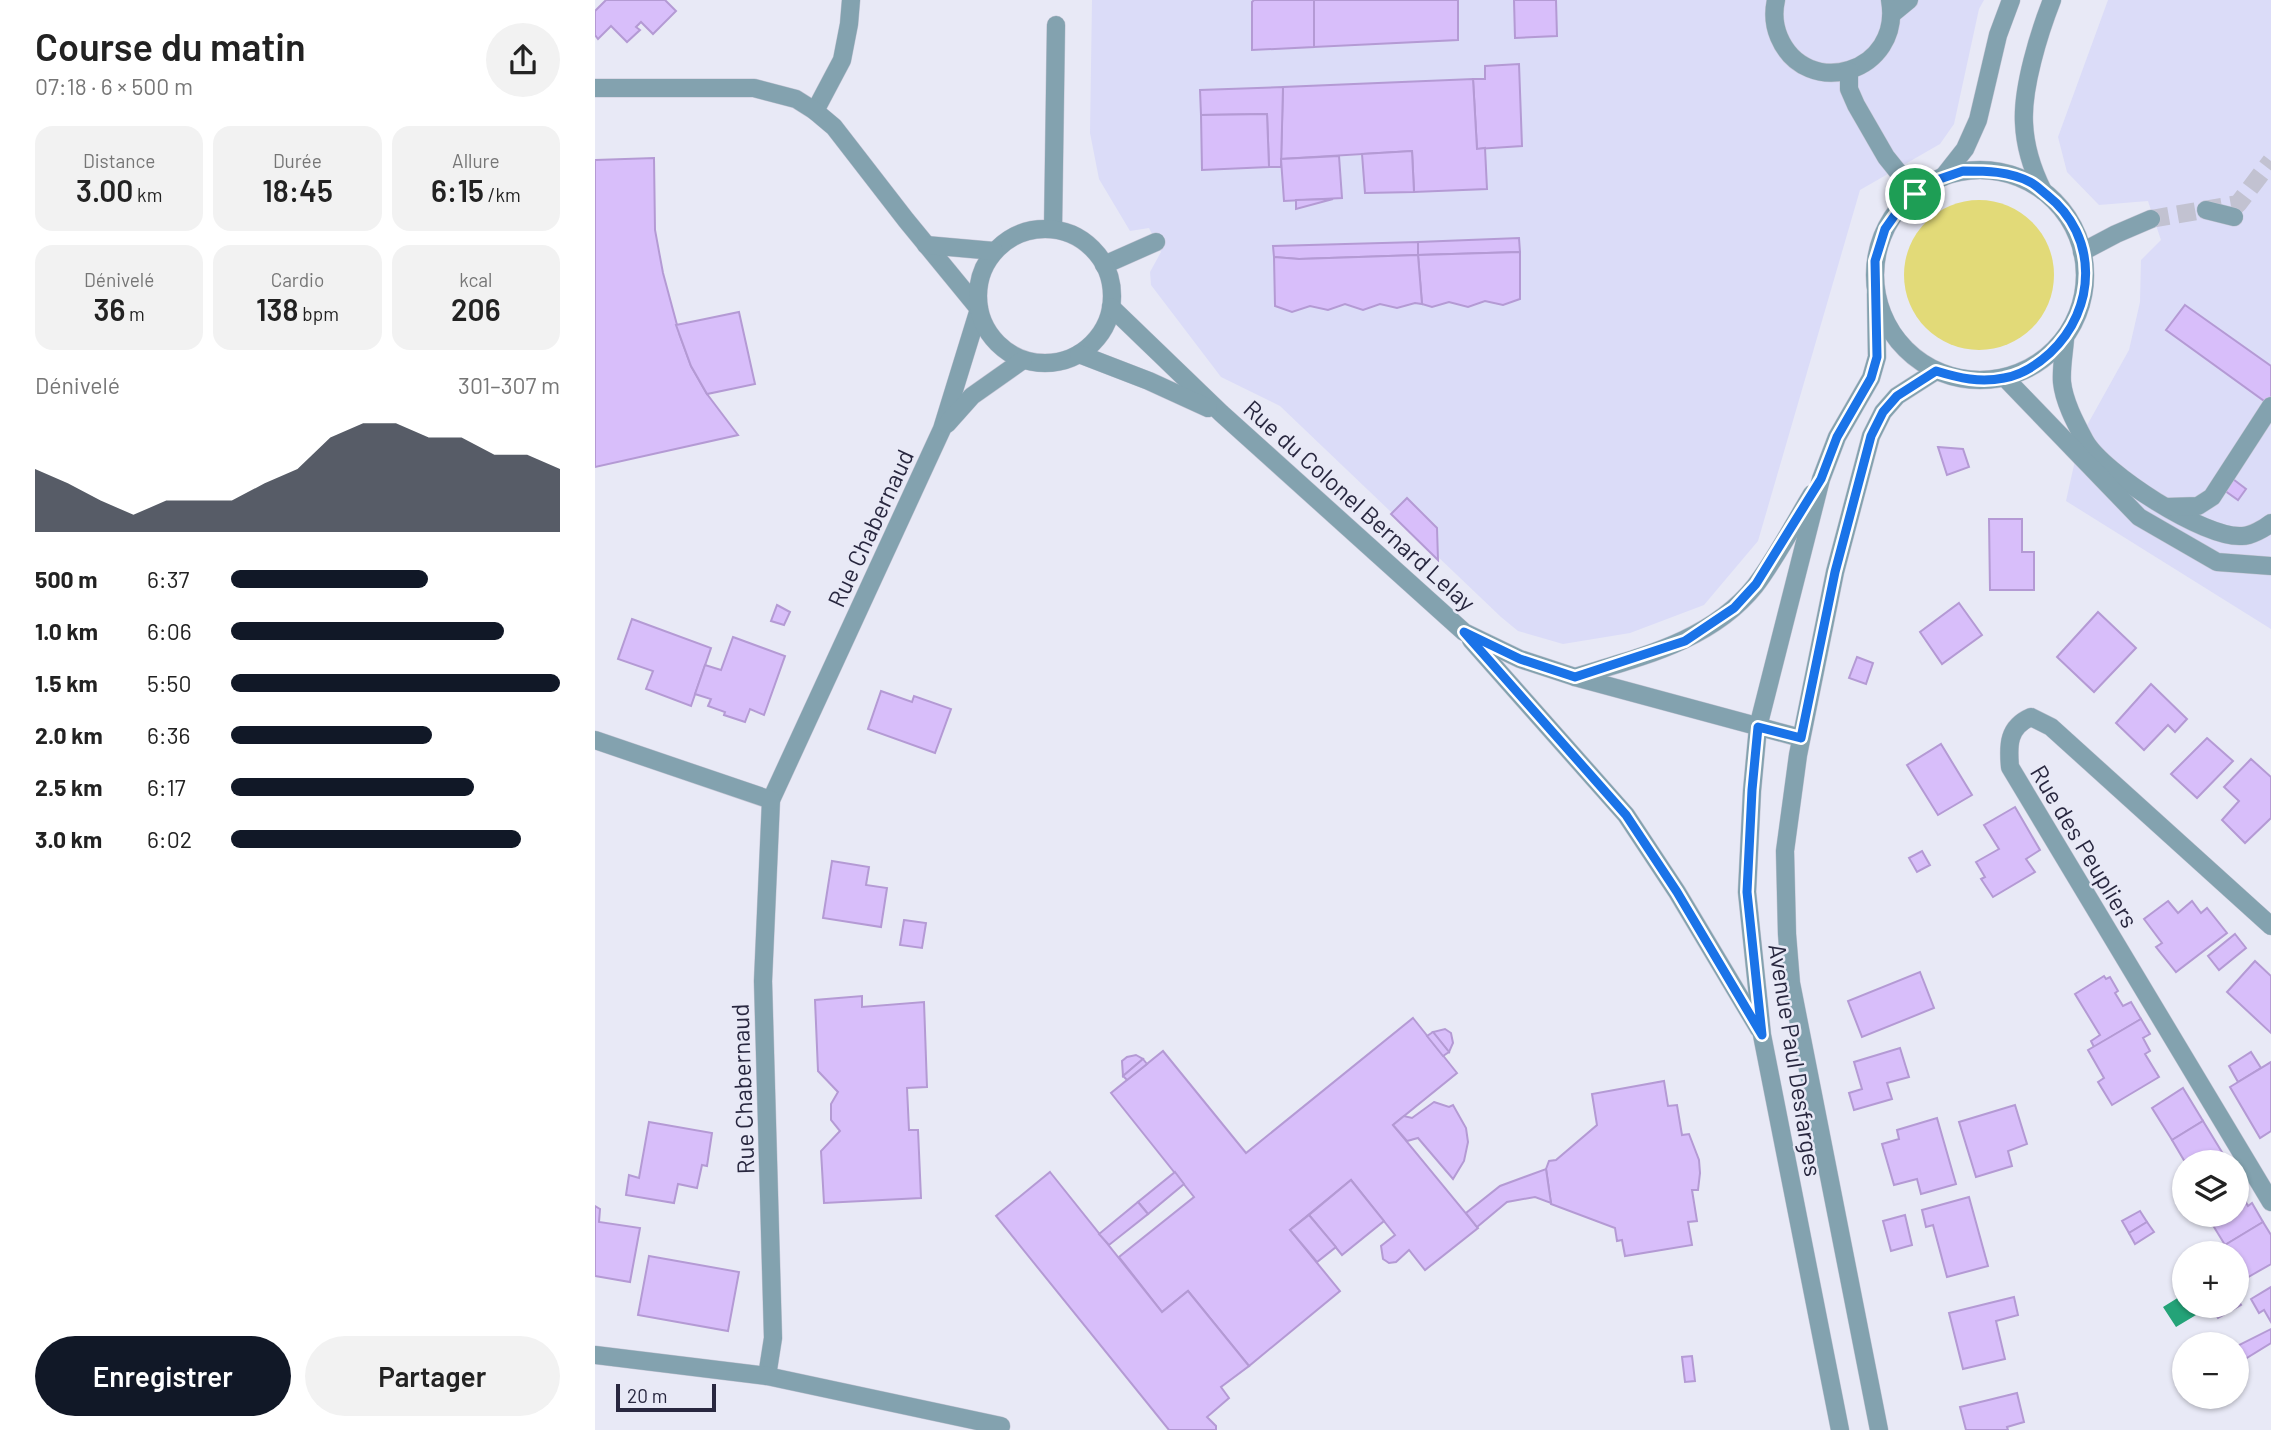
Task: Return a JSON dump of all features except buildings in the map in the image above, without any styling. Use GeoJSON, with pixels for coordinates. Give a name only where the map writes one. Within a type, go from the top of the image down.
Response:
{"type":"FeatureCollection","features":[{"type":"Feature","properties":{"kind":"street"},"geometry":{"type":"LineString","coordinates":[[815,111],[842,60],[851,0]]}},
{"type":"Feature","properties":{"kind":"street"},"geometry":{"type":"LineString","coordinates":[[1770,3],[1775,27],[1783,45],[1795,59],[1811,69],[1830,73],[1849,71],[1866,63],[1880,50],[1889,33],[1891,7],[1909,0]]}},
{"type":"Feature","properties":{"kind":"street"},"geometry":{"type":"LineString","coordinates":[[1942,178],[1965,149],[1978,120],[1998,35],[2011,0]]}},
{"type":"Feature","properties":{"kind":"street"},"geometry":{"type":"LineString","coordinates":[[2043,191],[2032,168],[2024,121],[2026,93],[2041,29],[2052,0]]}},
{"type":"Feature","properties":{"kind":"street"},"geometry":{"type":"LineString","coordinates":[[1053,229],[1056,24]]}},
{"type":"Feature","properties":{"kind":"street"},"geometry":{"type":"LineString","coordinates":[[1849,71],[1849,89],[1856,105],[1886,157],[1915,194]]}},
{"type":"Feature","properties":{"kind":"street"},"geometry":{"type":"LineString","coordinates":[[595,88],[754,88],[796,99],[815,111],[834,127],[979,309],[992,339],[1023,360],[1042,363],[1061,361],[1079,354],[1094,341],[1105,325],[1111,307],[1111,286],[1104,265],[1091,248],[1073,236],[1053,229],[1031,230],[1011,238],[994,251],[983,268],[978,289],[979,309],[942,429]]}},
{"type":"Feature","properties":{"kind":"street"},"geometry":{"type":"LineString","coordinates":[[1963,171],[1997,171],[2031,182],[2043,191],[2059,205],[2079,235],[2086,271],[2082,307],[2065,339],[2039,364],[2005,378],[1969,380],[1936,371],[1908,353],[1888,327],[1876,295],[1875,261],[1885,229],[1904,202],[1931,182],[1963,171]]}},
{"type":"Feature","properties":{"kind":"street"},"geometry":{"type":"LineString","coordinates":[[2206,210],[2234,217]]}},
{"type":"Feature","properties":{"kind":"street"},"geometry":{"type":"LineString","coordinates":[[2082,252],[2151,219]]}},
{"type":"Feature","properties":{"kind":"street"},"geometry":{"type":"LineString","coordinates":[[1104,265],[1156,242]]}},
{"type":"Feature","properties":{"kind":"street"},"geometry":{"type":"LineString","coordinates":[[926,245],[994,251]]}},
{"type":"Feature","properties":{"kind":"street","name":"Avenue Paul Desfarges"},"geometry":{"type":"LineString","coordinates":[[1840,1430],[1762,1035],[1747,892],[1758,727],[1821,479],[1837,437],[1871,378],[1877,357],[1876,295]]}},
{"type":"Feature","properties":{"kind":"street","name":"Rue du Colonel Bernard Lelay"},"geometry":{"type":"LineString","coordinates":[[1111,307],[1221,413],[1464,632],[1520,659],[1575,677],[1801,738]]}},
{"type":"Feature","properties":{"kind":"street"},"geometry":{"type":"LineString","coordinates":[[2065,339],[2062,381],[2066,401],[2087,444],[2118,475],[2164,507],[2214,532],[2243,536],[2271,523]]}},
{"type":"Feature","properties":{"kind":"street"},"geometry":{"type":"LineString","coordinates":[[1079,354],[1221,413]]}},
{"type":"Feature","properties":{"kind":"street"},"geometry":{"type":"LineString","coordinates":[[942,429],[972,396],[1023,360]]}},
{"type":"Feature","properties":{"kind":"street","name":"Avenue Paul Desfarges"},"geometry":{"type":"LineString","coordinates":[[1879,1430],[1791,983],[1785,851],[1801,738],[1835,572],[1871,436],[1883,412],[1897,396],[1936,371]]}},
{"type":"Feature","properties":{"kind":"street"},"geometry":{"type":"LineString","coordinates":[[2005,378],[2139,517],[2217,562],[2271,566]]}},
{"type":"Feature","properties":{"kind":"street"},"geometry":{"type":"LineString","coordinates":[[2164,507],[2198,506],[2212,497],[2271,406]]}},
{"type":"Feature","properties":{"kind":"street","name":"Rue Chabernaud"},"geometry":{"type":"LineString","coordinates":[[767,1376],[773,1338],[763,981],[771,800],[942,429]]}},
{"type":"Feature","properties":{"kind":"street"},"geometry":{"type":"LineString","coordinates":[[1575,677],[1685,641],[1734,608],[1756,584],[1821,479]]}},
{"type":"Feature","properties":{"kind":"street"},"geometry":{"type":"LineString","coordinates":[[1464,632],[1626,815],[1677,892],[1762,1035]]}},
{"type":"Feature","properties":{"kind":"street","name":"Rue des Peupliers"},"geometry":{"type":"LineString","coordinates":[[2271,926],[2052,727],[2031,718],[2019,723],[2008,750],[2010,767],[2271,1202]]}},
{"type":"Feature","properties":{"kind":"street"},"geometry":{"type":"LineString","coordinates":[[595,740],[771,800]]}},
{"type":"Feature","properties":{"kind":"street"},"geometry":{"type":"LineString","coordinates":[[595,1355],[767,1376],[1001,1426]]}},
{"type":"Feature","properties":{"kind":"shaded area"},"geometry":{"type":"Polygon","coordinates":[[[1092,0],[1984,0],[1979,9],[1954,124],[1940,144],[1860,190],[1758,541],[1704,605],[1630,633],[1563,644],[1518,631],[1280,406],[1221,377],[1151,285],[1150,272],[1161,252],[1149,228],[1130,231],[1099,179],[1090,133],[1092,0]]]}},
{"type":"Feature","properties":{"kind":"shaded area"},"geometry":{"type":"Polygon","coordinates":[[[2108,0],[2271,0],[2271,629],[2066,501],[2080,438],[2129,350],[2140,302],[2141,260],[2161,240],[2148,201],[2099,205],[2067,172],[2058,137],[2108,0]]]}},
{"type":"Feature","properties":{"kind":"shaded area"},"geometry":{"type":"Polygon","coordinates":[[[1979,200],[2008,206],[2021,212],[2032,222],[2042,233],[2048,246],[2054,275],[2048,304],[2042,317],[2032,328],[2021,338],[2008,344],[1979,350],[1950,344],[1937,338],[1926,328],[1916,317],[1910,304],[1904,275],[1910,246],[1916,233],[1926,222],[1937,212],[1950,206],[1979,200]]]}},
{"type":"Feature","properties":{"kind":"shaded area"},"geometry":{"type":"Polygon","coordinates":[[[2172,1301],[2172,1318],[2191,1318],[2176,1327],[2163,1307],[2172,1301]]]}},
{"type":"Feature","properties":{"kind":"tunnel"},"geometry":{"type":"LineString","coordinates":[[2151,219],[2238,204],[2271,161]]}},
{"type":"Feature","properties":{"kind":"route"},"geometry":{"type":"LineString","coordinates":[[1963,171],[1997,171],[2031,182],[2059,205],[2079,235],[2086,271],[2082,307],[2065,339],[2039,364],[2005,378],[1969,380],[1936,371],[1897,396],[1883,412],[1871,436],[1835,572],[1801,738],[1758,727],[1747,892],[1762,1035],[1677,892],[1626,815],[1464,632],[1520,659],[1575,677],[1685,641],[1734,608],[1756,584],[1821,479],[1837,437],[1871,378],[1877,357],[1875,261],[1885,229],[1904,202],[1915,194],[1931,182],[1963,171]]}}]}
